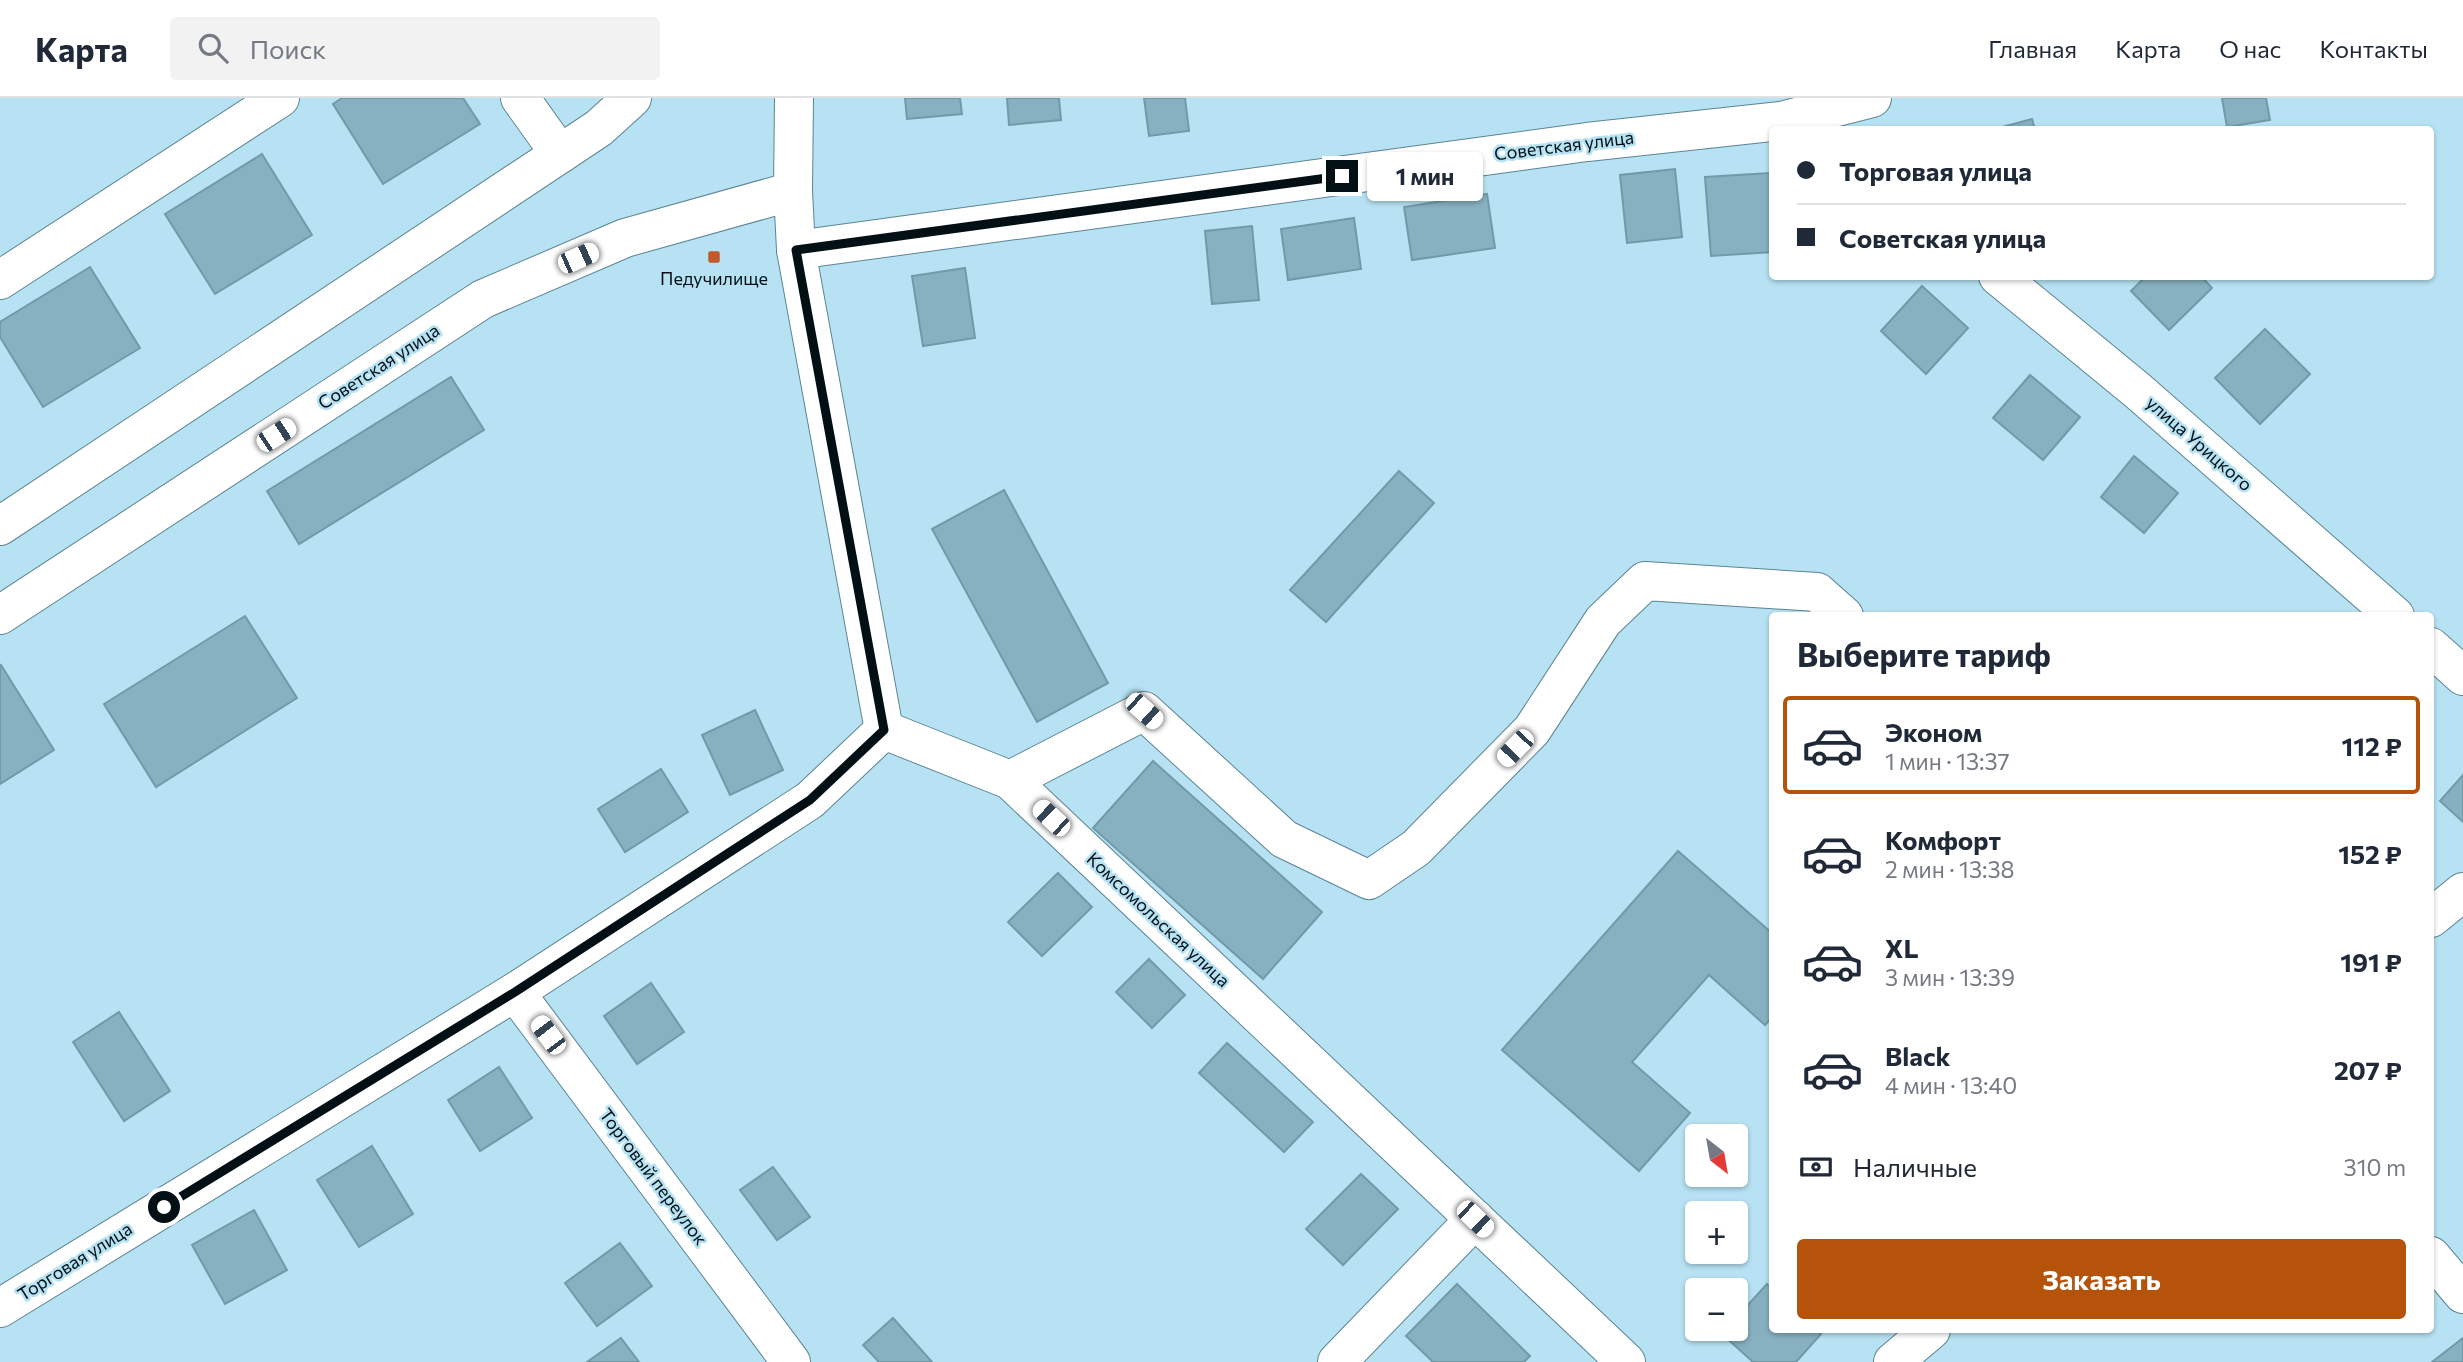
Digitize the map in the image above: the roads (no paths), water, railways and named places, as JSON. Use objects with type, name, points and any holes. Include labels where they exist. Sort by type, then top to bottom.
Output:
[{"type":"street","points":[[0,280],[280,98]]},
{"type":"street","points":[[520,98],[560,154]]},
{"type":"street","points":[[0,526],[599,128],[632,98]]},
{"type":"street","points":[[794,98],[793,191],[796,250],[884,730]]},
{"type":"street","name":"Советская улица","points":[[1787,125],[1872,98]]},
{"type":"street","name":"Советская улица","points":[[796,250],[1587,142],[1769,127]]},
{"type":"street","name":"Советская улица","points":[[0,615],[483,299],[625,238],[793,191]]},
{"type":"street","name":"улица Урицкого","points":[[2003,280],[2138,391],[2390,612]]},
{"type":"street","points":[[1010,780],[1144,711],[1284,839],[1369,880],[1416,848],[1532,730],[1603,621],[1645,581],[1817,592],[1840,612]]},
{"type":"street","points":[[2434,650],[2463,676]]},
{"type":"street","name":"Комсомольская улица","points":[[884,730],[1010,780],[1626,1362]]},
{"type":"street","name":"Торговая улица","points":[[0,1308],[515,992],[810,800],[884,730]]},
{"type":"street","points":[[2434,916],[2463,892]]},
{"type":"street","name":"Торговый переулок","points":[[515,992],[791,1362]]},
{"type":"street","points":[[1336,1362],[1475,1219]]},
{"type":"street","points":[[2434,1260],[2463,1294]]},
{"type":"street","points":[[1893,1362],[1927,1333]]},
{"type":"place","name":"Педучилище","points":[[714,257]]}]
